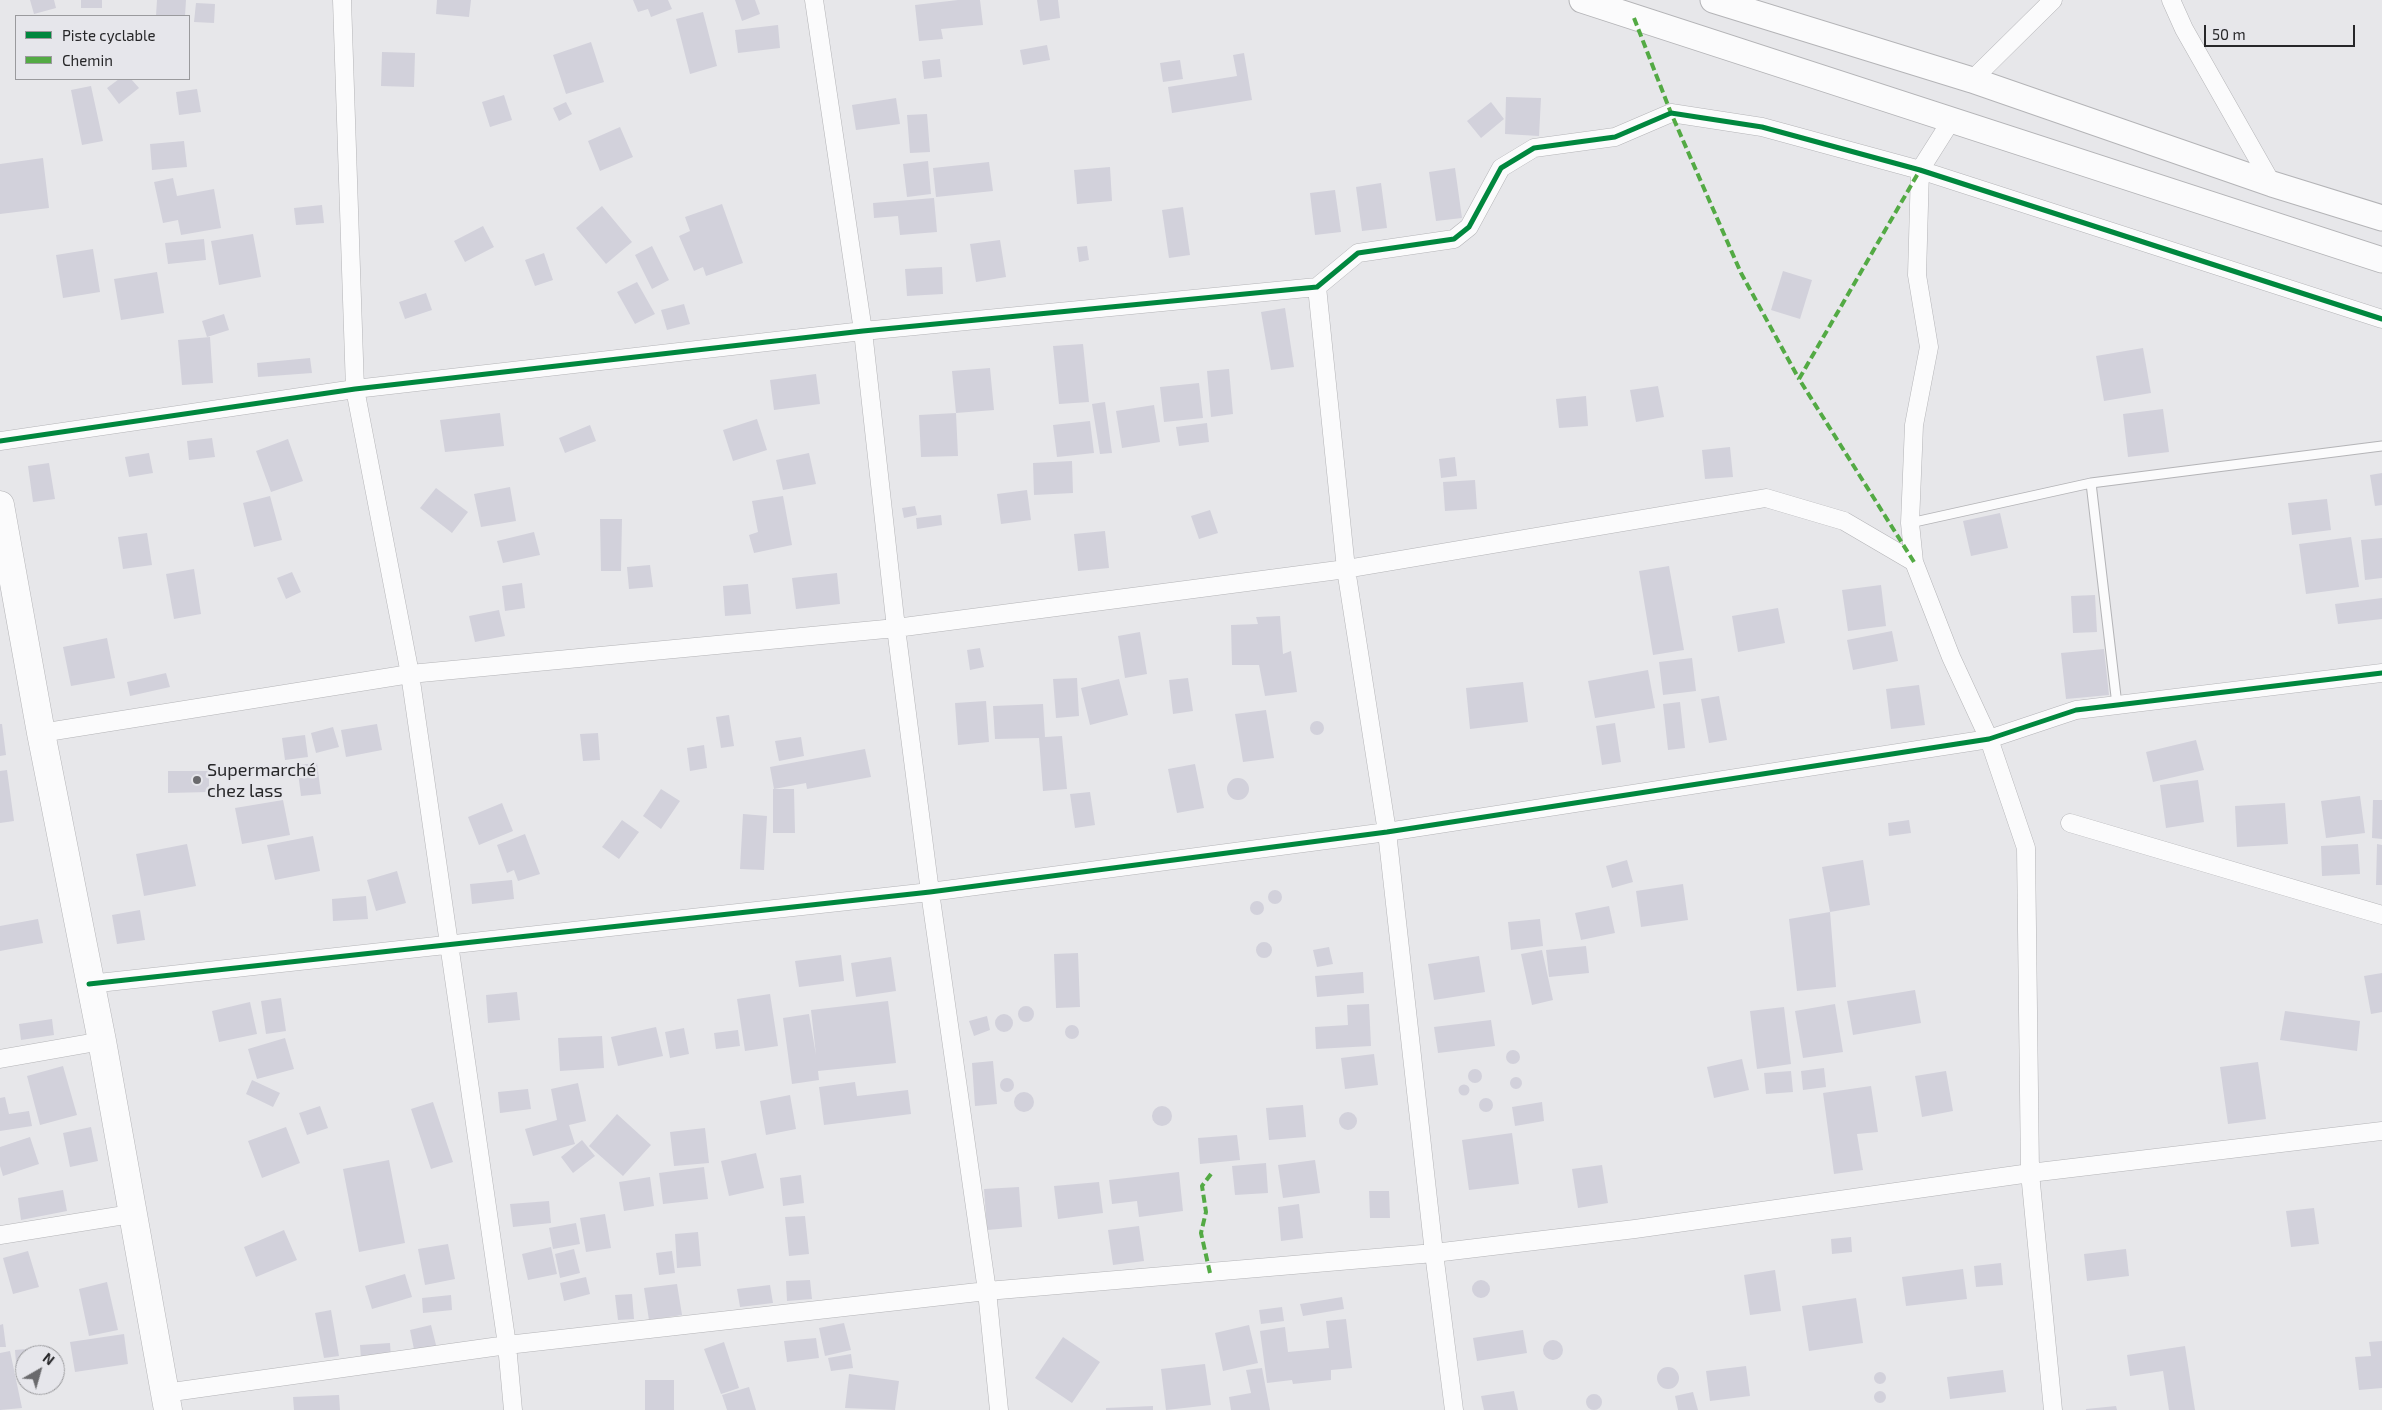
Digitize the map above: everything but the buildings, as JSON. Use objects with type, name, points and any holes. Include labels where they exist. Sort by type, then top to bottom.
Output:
[{"type":"highway","points":[[0,505],[41,733],[89,984],[102,1041],[166,1401]]},
{"type":"main road","points":[[1582,0],[2382,260]]},
{"type":"main road","points":[[1714,0],[1972,80],[2272,184],[2382,218]]},
{"type":"street","points":[[342,0],[355,389],[410,674],[507,1345],[513,1410]]},
{"type":"street","points":[[814,0],[863,331],[896,628],[930,892],[987,1291],[999,1410]]},
{"type":"street","points":[[1972,80],[2053,0]]},
{"type":"street","points":[[2171,0],[2184,29],[2272,184]]},
{"type":"street","points":[[0,441],[355,389],[863,331],[1317,286],[1358,253],[1454,239],[1469,227],[1501,168],[1534,148],[1615,137],[1671,113],[1762,127],[1920,170],[2382,319]]},
{"type":"street","points":[[1951,121],[1920,170],[1917,275],[1929,347],[1914,425],[1910,523],[1914,562],[1951,657],[1989,739],[2026,848],[2030,1173],[2053,1410]]},
{"type":"street","points":[[1317,286],[1346,569],[1387,832],[1434,1253],[1454,1410]]},
{"type":"street","points":[[41,733],[410,674],[896,628],[1346,569],[1766,498],[1844,521],[1914,562]]},
{"type":"street","points":[[89,984],[930,892],[1387,832],[1989,739],[2076,710],[2382,673]]},
{"type":"street","points":[[2070,823],[2382,915]]},
{"type":"street","points":[[0,1059],[102,1041]]},
{"type":"street","points":[[166,1401],[507,1345],[987,1291],[1434,1253],[1635,1229],[2030,1173],[2382,1131]]},
{"type":"street","points":[[0,1235],[132,1214]]},
{"type":"lane","points":[[1910,523],[2091,483],[2382,446]]},
{"type":"lane","points":[[2091,483],[2117,705]]},
{"type":"marked path","points":[[1634,18],[1671,113],[1741,273],[1799,379]]},
{"type":"marked path","points":[[1914,562],[1799,379],[1920,170]]},
{"type":"marked path","points":[[1210,1273],[1201,1233],[1206,1212],[1202,1186],[1211,1174]]},
{"type":"cycle path","points":[[0,441],[355,389],[863,331],[1317,287],[1358,253],[1454,239],[1469,227],[1501,168],[1534,148],[1615,137],[1671,113],[1762,127],[1920,170],[2382,319]]},
{"type":"cycle path","points":[[89,984],[930,892],[1387,832],[1989,739],[2076,710],[2382,673]]},
{"type":"place","name":"Supermarché chez lass","points":[[197,780]]}]
